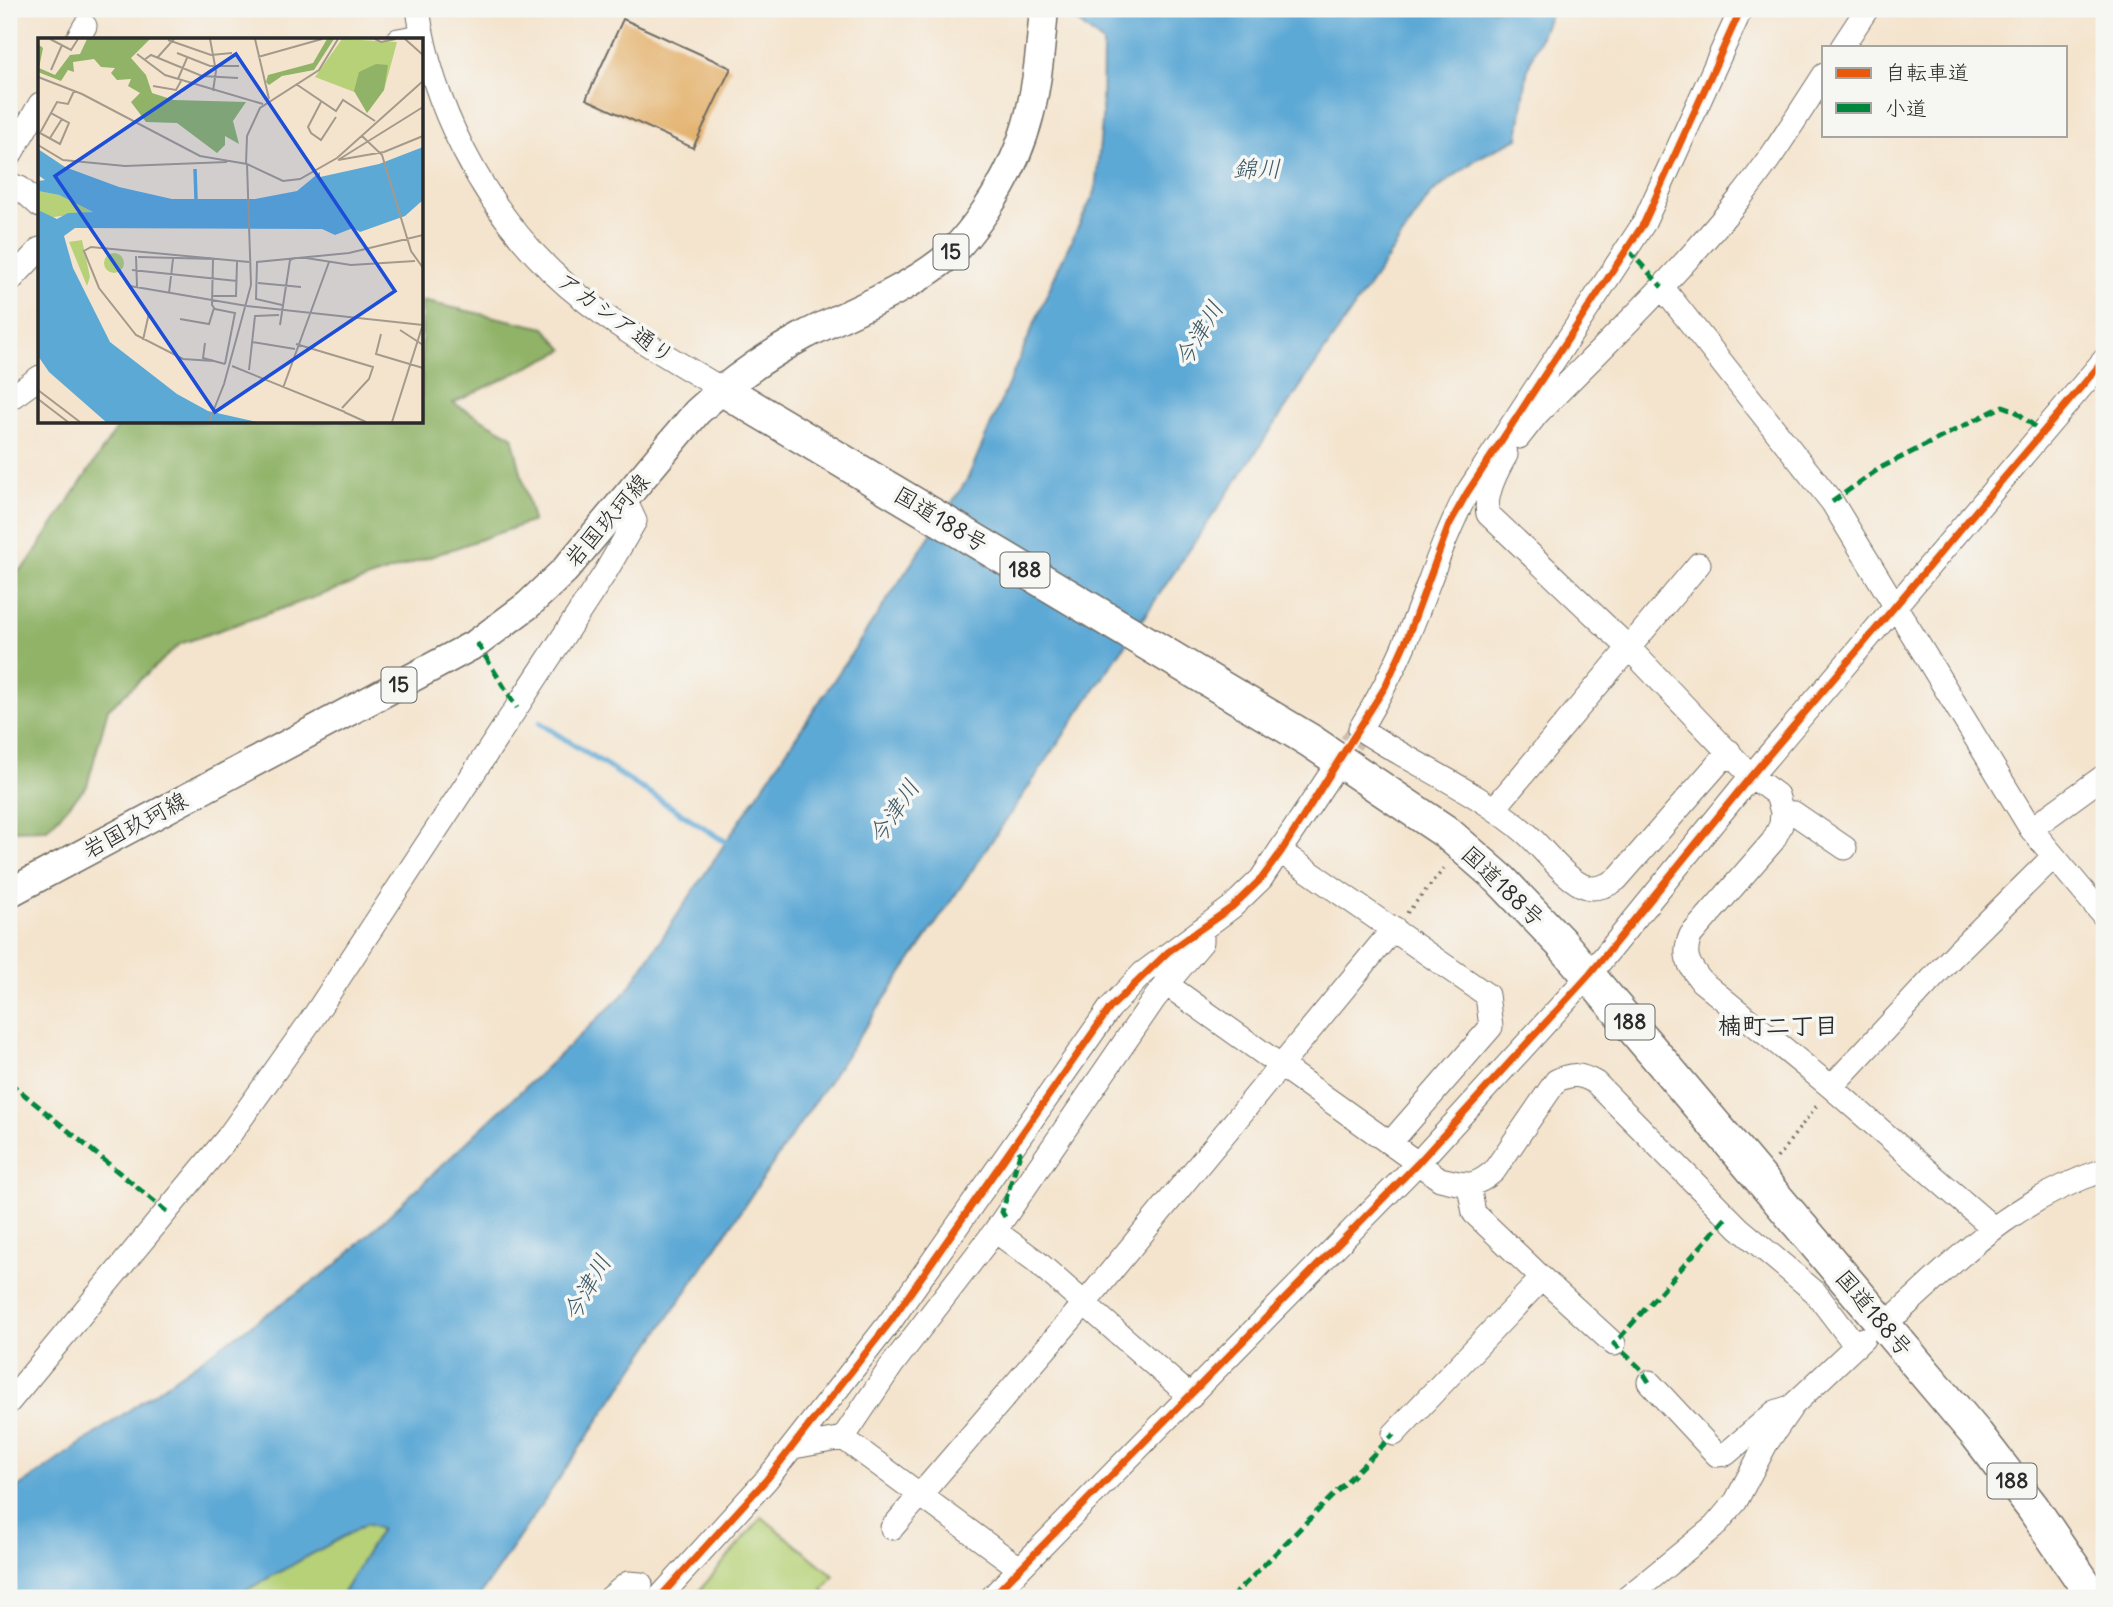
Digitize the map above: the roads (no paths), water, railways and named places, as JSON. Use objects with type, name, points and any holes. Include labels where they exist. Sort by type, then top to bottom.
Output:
[{"type":"highway","name":"国道188号","points":[[722,389],[1288,728],[1446,832],[1500,880],[1590,974],[1922,1370],[2033,1508],[2094,1598]]},
{"type":"main road","name":"岩国玖珂線","points":[[9,893],[477,643],[528,605],[565,570],[697,412],[722,389],[802,337],[917,278],[942,261],[972,230],[1018,158],[1029,120],[1044,9]]},
{"type":"street","name":"アカシア通り","points":[[418,9],[421,36]]},
{"type":"street","points":[[1729,751],[1608,886],[1587,887],[1568,875],[1528,835],[1494,809],[1455,782],[1412,761],[1360,729],[1385,687],[1408,636],[1449,525],[1504,446],[1644,223],[1741,9]]},
{"type":"street","points":[[1843,46],[1867,9]]},
{"type":"street","points":[[410,38],[421,36]]},
{"type":"street","name":"アカシア通り","points":[[424,47],[430,70],[465,153],[518,232],[551,270],[597,310],[722,389]]},
{"type":"street","points":[[1822,78],[1769,160],[1662,287],[1504,446],[1486,505],[1488,514],[1629,648],[1751,776],[1777,795],[1782,812],[1781,825],[1773,841],[1691,935],[1685,948],[1687,963],[1701,981],[1831,1087],[1992,1227]]},
{"type":"street","points":[[9,158],[38,107]]},
{"type":"street","points":[[9,184],[20,188],[38,204]]},
{"type":"street","points":[[9,282],[38,251]]},
{"type":"street","points":[[1662,287],[1832,502],[2031,829],[2104,916]]},
{"type":"street","points":[[991,1598],[1018,1567],[1191,1397],[1418,1163],[1590,974],[1751,776],[2104,360]]},
{"type":"street","points":[[9,399],[38,378]]},
{"type":"street","points":[[9,1402],[228,1137],[312,1019],[605,573],[635,521],[625,500]]},
{"type":"street","points":[[1494,809],[1699,564]]},
{"type":"street","points":[[659,1598],[794,1447],[890,1322],[1110,1008],[1143,973],[1232,907],[1261,879],[1330,775]]},
{"type":"street","points":[[2031,829],[2104,776]]},
{"type":"street","points":[[1782,812],[1794,813],[1844,849]]},
{"type":"street","points":[[1281,852],[1487,995],[1491,1027],[1391,1142]]},
{"type":"street","points":[[1831,1087],[1957,952],[2053,857]]},
{"type":"street","points":[[891,1528],[1085,1303],[1394,928]]},
{"type":"street","points":[[794,1447],[813,1446],[843,1438],[892,1365],[995,1231],[1166,984],[1202,943],[1202,929]]},
{"type":"street","points":[[1166,984],[1440,1179],[1469,1186],[1481,1182],[1494,1171],[1556,1082],[1568,1075],[1582,1075],[1597,1083],[1739,1228],[1815,1292],[1859,1343],[1793,1405],[1766,1444],[1737,1501],[1714,1527],[1627,1598]]},
{"type":"street","points":[[1899,1312],[1992,1227],[2032,1200],[2104,1170]]},
{"type":"street","points":[[1469,1186],[1474,1213],[1614,1344]]},
{"type":"street","points":[[995,1231],[1085,1303],[1191,1397]]},
{"type":"street","points":[[1394,1434],[1542,1278]]},
{"type":"street","points":[[1649,1382],[1717,1455],[1726,1454],[1775,1412],[1793,1405]]},
{"type":"street","points":[[843,1438],[1018,1567]]},
{"type":"street","points":[[610,1598],[628,1583],[641,1584],[632,1598]]},
{"type":"water","name":"錦川","points":[[1073,9],[1552,9],[1528,67],[1518,138],[1478,158],[1431,194],[478,1598],[340,1598],[381,1529],[366,1524],[232,1598],[9,1598],[9,1494],[334,1267],[626,992],[967,480],[1060,264],[1095,192],[1102,122],[1103,43],[1073,18]]},
{"type":"waterway","points":[[540,723],[726,842]]},
{"type":"tunnel","points":[[1332,772],[1360,729]]},
{"type":"district","name":"楠町二丁目","points":[[1778,1026]]},
{"type":"water label","name":"今津川","points":[[1199,334]]},
{"type":"water label","name":"今津川","points":[[894,812]]},
{"type":"water label","name":"今津川","points":[[587,1288]]}]
